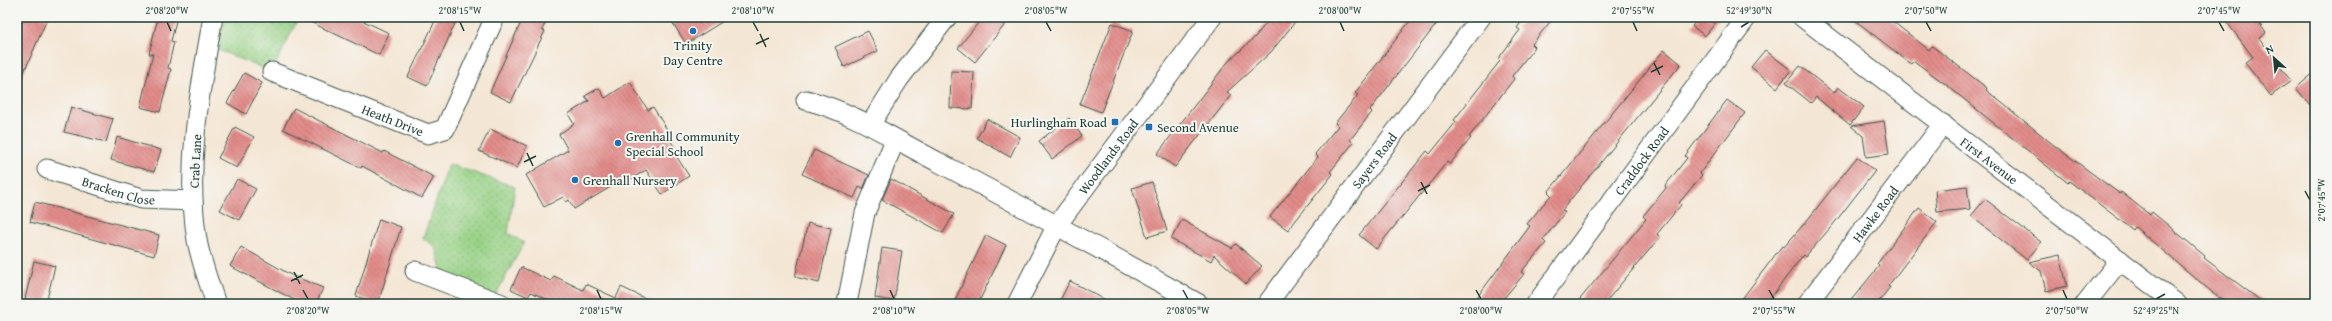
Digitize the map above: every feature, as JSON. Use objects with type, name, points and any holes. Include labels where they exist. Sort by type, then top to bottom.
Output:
[{"type":"street","name":"Crab Lane","points":[[213,17],[198,107],[192,175],[193,200],[198,240],[216,304]]},
{"type":"street","name":"Heath Drive","points":[[272,72],[428,134],[445,129],[495,17]]},
{"type":"street","points":[[870,125],[899,79],[947,17]]},
{"type":"street","name":"Woodlands Road","points":[[1017,304],[1057,225],[1212,17]]},
{"type":"street","name":"Sayers Road","points":[[1266,304],[1482,17]]},
{"type":"street","name":"Craddock Road","points":[[1536,304],[1747,17]]},
{"type":"street","name":"First Avenue","points":[[1802,17],[2177,304]]},
{"type":"street","points":[[806,100],[826,105],[870,125],[895,140],[1057,225],[1199,304]]},
{"type":"street","name":"Hawke Road","points":[[1808,304],[1942,124]]},
{"type":"street","points":[[846,303],[865,213],[895,140]]},
{"type":"street","name":"Bracken Close","points":[[47,169],[141,199],[193,200]]},
{"type":"street","points":[[2085,304],[2120,260]]},
{"type":"street","points":[[416,271],[502,304]]},
{"type":"green space","points":[[223,17],[293,17],[298,19],[272,72],[216,49]]},
{"type":"green space","points":[[449,164],[515,187],[508,233],[524,243],[495,296],[443,276],[435,247],[423,238]]},
{"type":"building","points":[[17,17],[48,17],[17,88]]},
{"type":"building","points":[[158,17],[177,17],[171,41],[174,42],[168,68],[171,69],[160,112],[140,107],[153,54],[149,54]]},
{"type":"building","points":[[300,17],[355,17],[389,33],[379,55]]},
{"type":"building","points":[[437,17],[458,17],[427,86],[408,77]]},
{"type":"building","points":[[528,17],[548,17],[542,30],[545,31],[511,102],[490,92],[522,20],[526,22]]},
{"type":"building","name":"Trinity Day Centre","points":[[669,17],[730,17],[686,44]]},
{"type":"building","points":[[983,17],[1011,17],[975,62],[958,48]]},
{"type":"building","points":[[1271,17],[1299,17],[1271,52],[1227,92],[1231,95],[1175,167],[1157,154],[1227,63],[1255,37]]},
{"type":"building","points":[[1413,17],[1442,17],[1370,110],[1372,112],[1350,140],[1353,143],[1330,172],[1333,174],[1288,230],[1270,217],[1318,157],[1315,154],[1338,126],[1335,123],[1358,95],[1355,93]]},
{"type":"building","points":[[1525,17],[1554,17],[1532,44],[1535,47],[1512,76],[1514,79],[1469,137],[1471,138],[1450,164],[1447,162],[1376,249],[1359,235],[1427,151],[1430,154],[1456,122],[1454,120],[1500,61],[1498,59],[1520,30],[1517,28]]},
{"type":"building","points":[[1700,17],[1720,17],[1705,36],[1692,26]]},
{"type":"building","points":[[1851,17],[1887,17],[1929,50],[1932,46],[1987,88],[1986,90],[2055,146],[2120,194],[2121,192],[2150,215],[2152,212],[2205,256],[2204,258],[2265,304],[2230,304],[2220,297],[2219,298],[2135,227],[2133,230],[2069,181],[2068,183],[1944,83],[1914,61],[1911,64]]},
{"type":"building","points":[[2223,17],[2255,17],[2266,33],[2259,38],[2291,81],[2271,96],[2245,63],[2253,57]]},
{"type":"building","points":[[1112,23],[1133,31],[1101,112],[1080,104]]},
{"type":"building","points":[[868,31],[878,51],[844,67],[835,47]]},
{"type":"building","points":[[1664,50],[1681,64],[1562,210],[1565,212],[1543,240],[1546,243],[1521,272],[1524,274],[1499,304],[1472,304],[1530,226],[1527,224],[1551,195],[1548,192]]},
{"type":"building","points":[[1765,50],[1791,70],[1777,88],[1751,67]]},
{"type":"building","points":[[1800,66],[1834,93],[1838,87],[1864,107],[1850,125],[1816,97],[1811,103],[1786,83]]},
{"type":"building","points":[[951,71],[974,72],[972,109],[950,108]]},
{"type":"building","points":[[2315,72],[2315,111],[2296,88]]},
{"type":"building","points":[[244,73],[262,83],[246,114],[227,103]]},
{"type":"building","name":"Grenhall Community Special School","points":[[630,82],[648,110],[653,107],[671,136],[668,137],[676,149],[673,151],[689,176],[662,194],[646,170],[621,185],[619,182],[574,209],[569,200],[566,202],[563,197],[544,207],[526,175],[568,150],[559,134],[574,124],[568,114],[589,101],[585,96],[599,88],[605,98]]},
{"type":"building","points":[[1727,100],[1745,113],[1700,173],[1702,175],[1679,203],[1681,205],[1657,234],[1660,237],[1604,304],[1576,304],[1646,219],[1643,216],[1666,188],[1665,186],[1687,158],[1685,156]]},
{"type":"building","points":[[71,107],[113,119],[106,142],[64,132]]},
{"type":"building","points":[[294,108],[383,153],[384,151],[434,177],[422,198],[362,166],[361,168],[283,129]]},
{"type":"building","points":[[1069,118],[1082,136],[1052,159],[1039,141]]},
{"type":"building","points":[[987,119],[1020,137],[1010,157],[977,138]]},
{"type":"building","points":[[1884,121],[1889,154],[1866,157],[1863,136],[1851,126]]},
{"type":"building","points":[[235,127],[254,137],[237,168],[218,158]]},
{"type":"building","points":[[490,129],[527,146],[517,168],[479,151]]},
{"type":"building","points":[[117,137],[161,150],[154,172],[111,160]]},
{"type":"building","points":[[814,150],[869,175],[863,189],[859,187],[854,198],[802,174]]},
{"type":"building","points":[[1857,157],[1875,171],[1832,226],[1805,257],[1803,255],[1766,304],[1738,304],[1782,246],[1784,247],[1809,218]]},
{"type":"building","points":[[237,179],[256,189],[239,220],[220,210]]},
{"type":"building","points":[[891,179],[954,214],[943,233],[882,200]]},
{"type":"building","points":[[1152,182],[1167,231],[1147,237],[1132,188]]},
{"type":"building","points":[[1967,186],[1970,209],[1937,212],[1935,190]]},
{"type":"building","points":[[1985,199],[2041,242],[2027,260],[1971,216]]},
{"type":"building","points":[[35,202],[159,235],[154,256],[30,222]]},
{"type":"building","points":[[1919,208],[1937,222],[1888,286],[1890,287],[1877,304],[1848,304],[1879,266],[1877,264]]},
{"type":"building","points":[[379,219],[401,227],[378,304],[356,296]]},
{"type":"building","points":[[1182,220],[1232,248],[1236,244],[1262,266],[1246,284],[1214,255],[1211,261],[1171,239]]},
{"type":"building","points":[[808,223],[831,228],[819,283],[795,277]]},
{"type":"building","points":[[986,235],[1006,245],[978,304],[953,304]]},
{"type":"building","points":[[241,247],[291,275],[323,288],[316,304],[302,304],[230,266]]},
{"type":"building","points":[[882,248],[902,251],[894,301],[875,298]]},
{"type":"building","points":[[2060,255],[2067,286],[2046,291],[2041,271],[2029,262]]},
{"type":"building","points":[[34,261],[55,266],[46,303],[25,299]]},
{"type":"building","points":[[521,267],[551,281],[554,276],[583,290],[586,284],[616,298],[621,287],[657,304],[557,304],[531,292],[528,297],[511,289]]},
{"type":"building","points":[[1070,281],[1113,304],[1058,304]]},
{"type":"place","name":"Trinity Day Centre","points":[[693,31]]},
{"type":"place","name":"Hurlingham Road","points":[[1115,122]]},
{"type":"place","name":"Second Avenue","points":[[1149,127]]},
{"type":"place","name":"Grenhall Community Special School","points":[[618,143]]},
{"type":"place","name":"Grenhall Nursery","points":[[575,180]]}]
